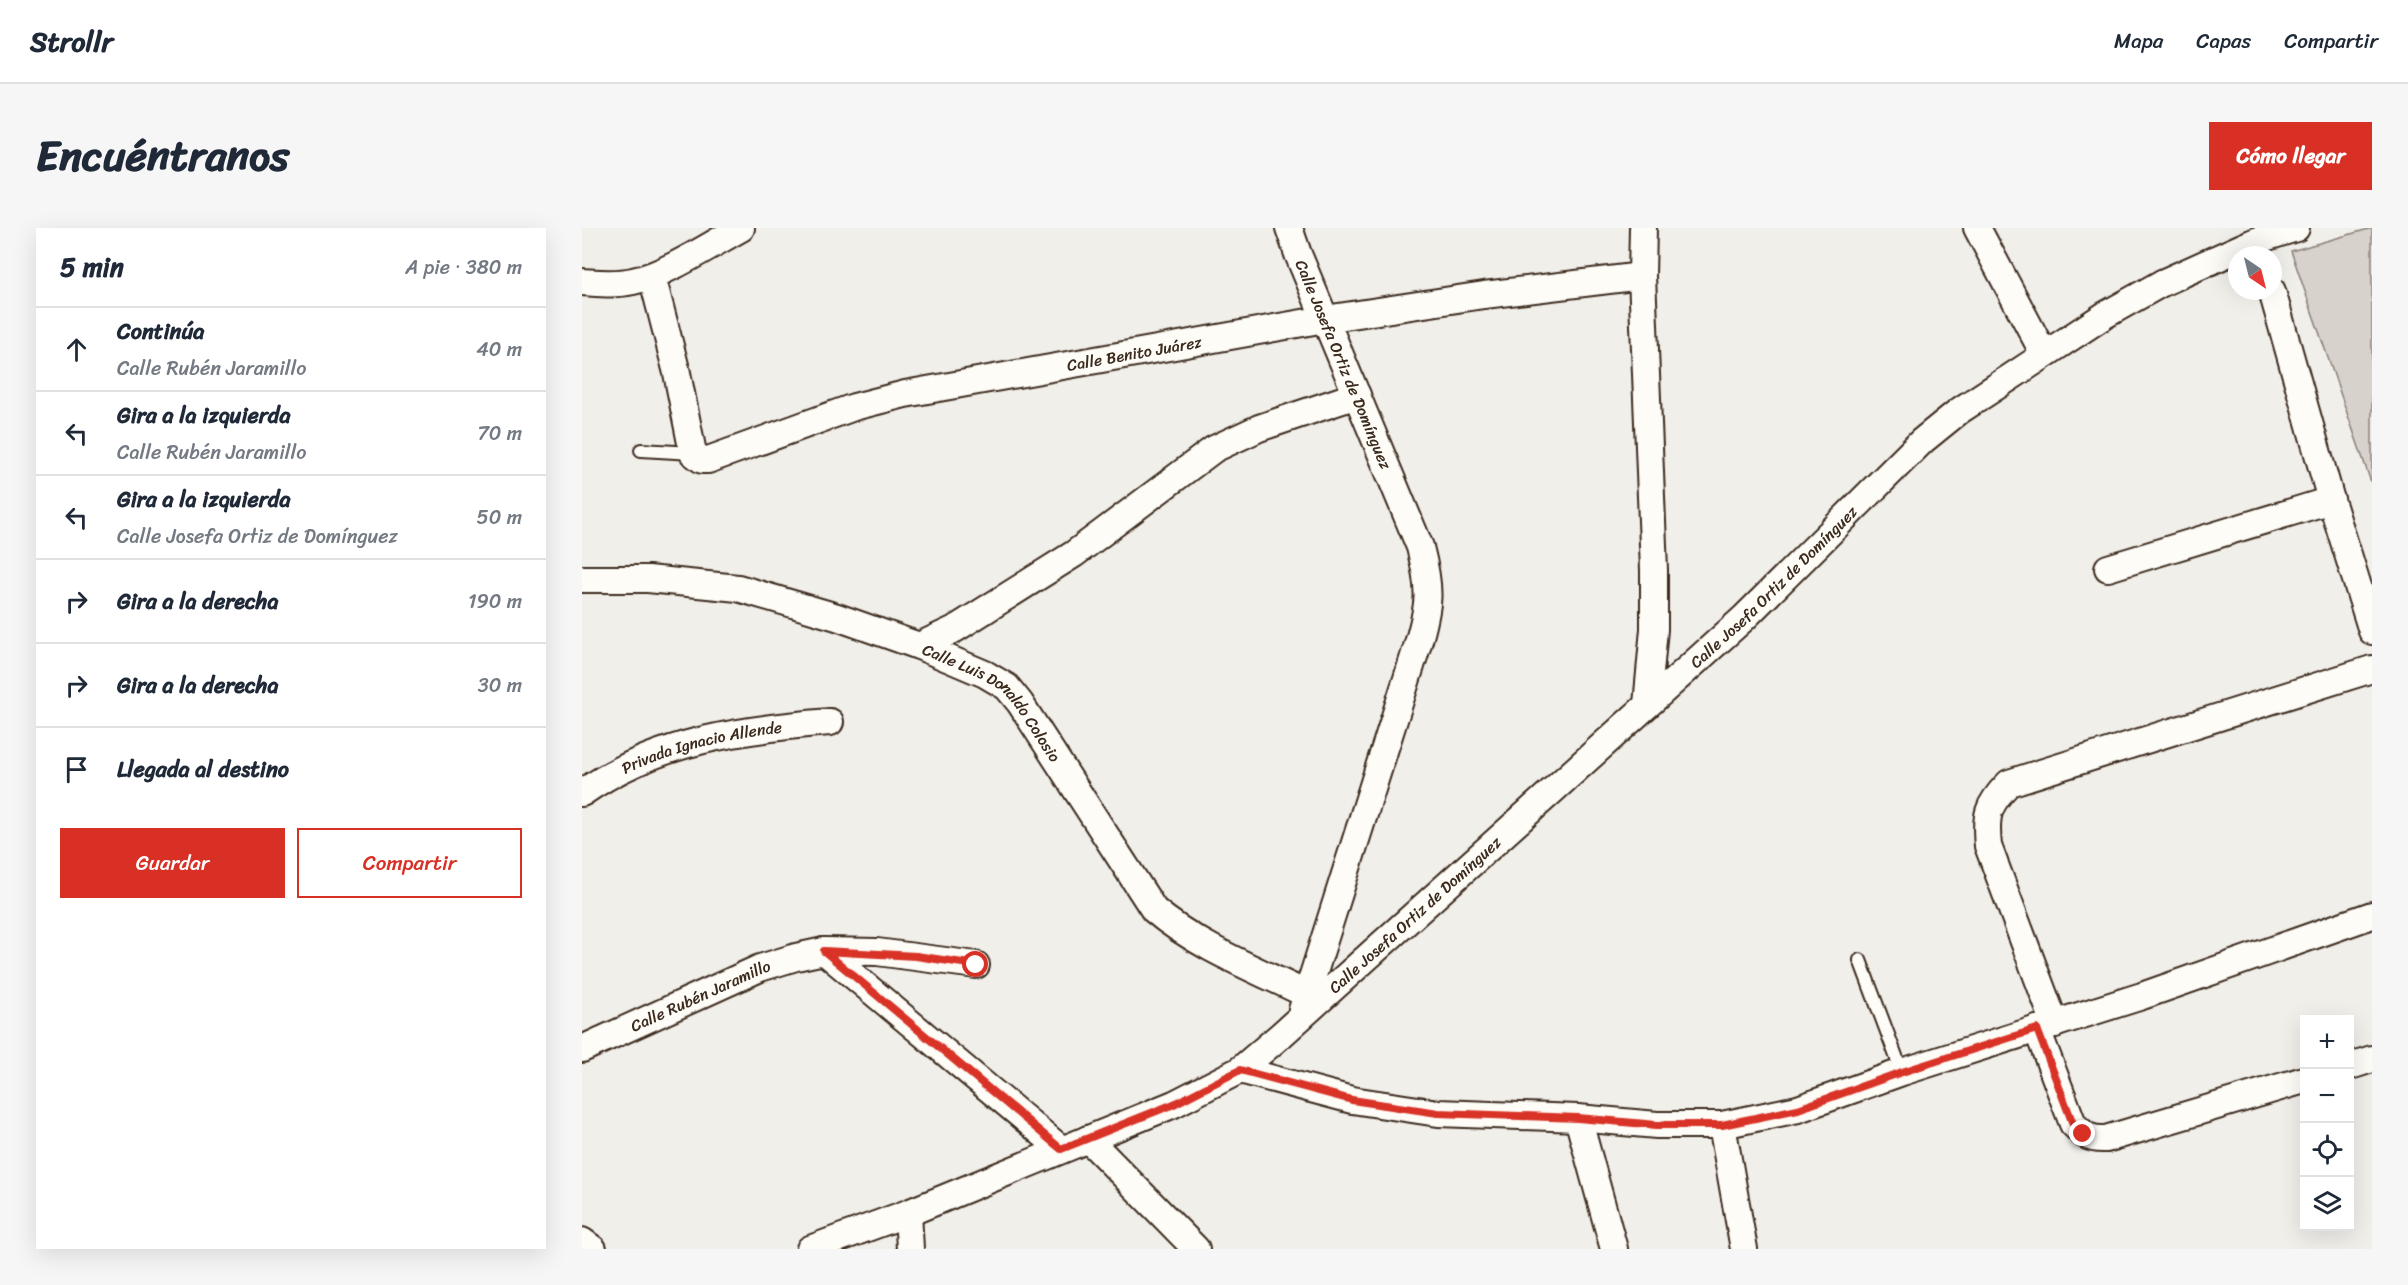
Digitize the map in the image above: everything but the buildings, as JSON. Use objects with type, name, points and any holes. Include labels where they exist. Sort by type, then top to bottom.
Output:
[{"type":"street","points":[[582,282],[610,284],[632,282],[652,276],[741,228]]},
{"type":"street","name":"Calle Josefa Ortiz de Domínguez","points":[[1289,228],[1324,319],[1358,395],[1420,547],[1428,581],[1427,612],[1303,1005]]},
{"type":"street","points":[[1643,228],[1642,276],[1654,570],[1654,629],[1647,705]]},
{"type":"street","points":[[1977,228],[2044,354]]},
{"type":"street","name":"Calle Josefa Ortiz de Domínguez","points":[[2262,246],[2296,228]]},
{"type":"street","name":"Calle Josefa Ortiz de Domínguez","points":[[810,1249],[908,1214],[1174,1104],[1240,1070],[1303,1005],[1744,618],[1922,441],[1959,411],[2105,315],[2162,283],[2228,259]]},
{"type":"street","points":[[652,276],[677,373],[693,453]]},
{"type":"street","name":"Calle Benito Juárez","points":[[693,453],[702,460],[708,460],[854,406],[905,394],[1324,319],[1642,276]]},
{"type":"street","points":[[2275,300],[2331,500],[2372,631]]},
{"type":"street","points":[[920,646],[965,623],[1074,554],[1214,449],[1259,428],[1358,395]]},
{"type":"street","points":[[2108,568],[2331,500]]},
{"type":"street","name":"Calle Luis Donaldo Colosio","points":[[582,579],[648,579],[738,588],[837,617],[920,646],[985,674],[1007,687],[1020,703],[1154,910],[1167,922],[1303,1005]]},
{"type":"street","points":[[2300,1081],[2106,1139],[2092,1140],[2083,1134],[2073,1124],[2046,1027],[1988,846],[1988,812],[1993,799],[2009,783],[2372,669]]},
{"type":"street","name":"Privada Ignacio Allende","points":[[582,793],[642,759],[669,749],[713,737],[769,727],[830,722]]},
{"type":"street","points":[[1240,1070],[1352,1100],[1438,1113],[1578,1118],[1657,1125],[1722,1125],[1798,1109],[1902,1072],[2142,996],[2372,915]]},
{"type":"street","points":[[824,951],[1061,1149]]},
{"type":"street","name":"Calle Rubén Jaramillo","points":[[582,1049],[760,968],[824,951],[916,956],[976,965]]},
{"type":"street","points":[[2354,1064],[2372,1059]]},
{"type":"street","points":[[1578,1118],[1614,1249]]},
{"type":"street","points":[[1722,1125],[1744,1249]]},
{"type":"street","points":[[1088,1139],[1196,1249]]},
{"type":"street","points":[[908,1214],[910,1249]]},
{"type":"street","points":[[582,1241],[593,1249]]},
{"type":"lane","name":"Calle Benito Juárez","points":[[640,450],[693,453]]},
{"type":"lane","points":[[1860,960],[1902,1072]]},
{"type":"shaded area","points":[[2372,228],[2372,485],[2291,251]]},
{"type":"route","points":[[976,965],[878,952],[824,951],[1061,1149],[1174,1104],[1240,1070],[1352,1100],[1438,1113],[1578,1118],[1657,1125],[1722,1125],[1798,1109],[1902,1072],[2037,1029],[2073,1124],[2083,1134]]}]
